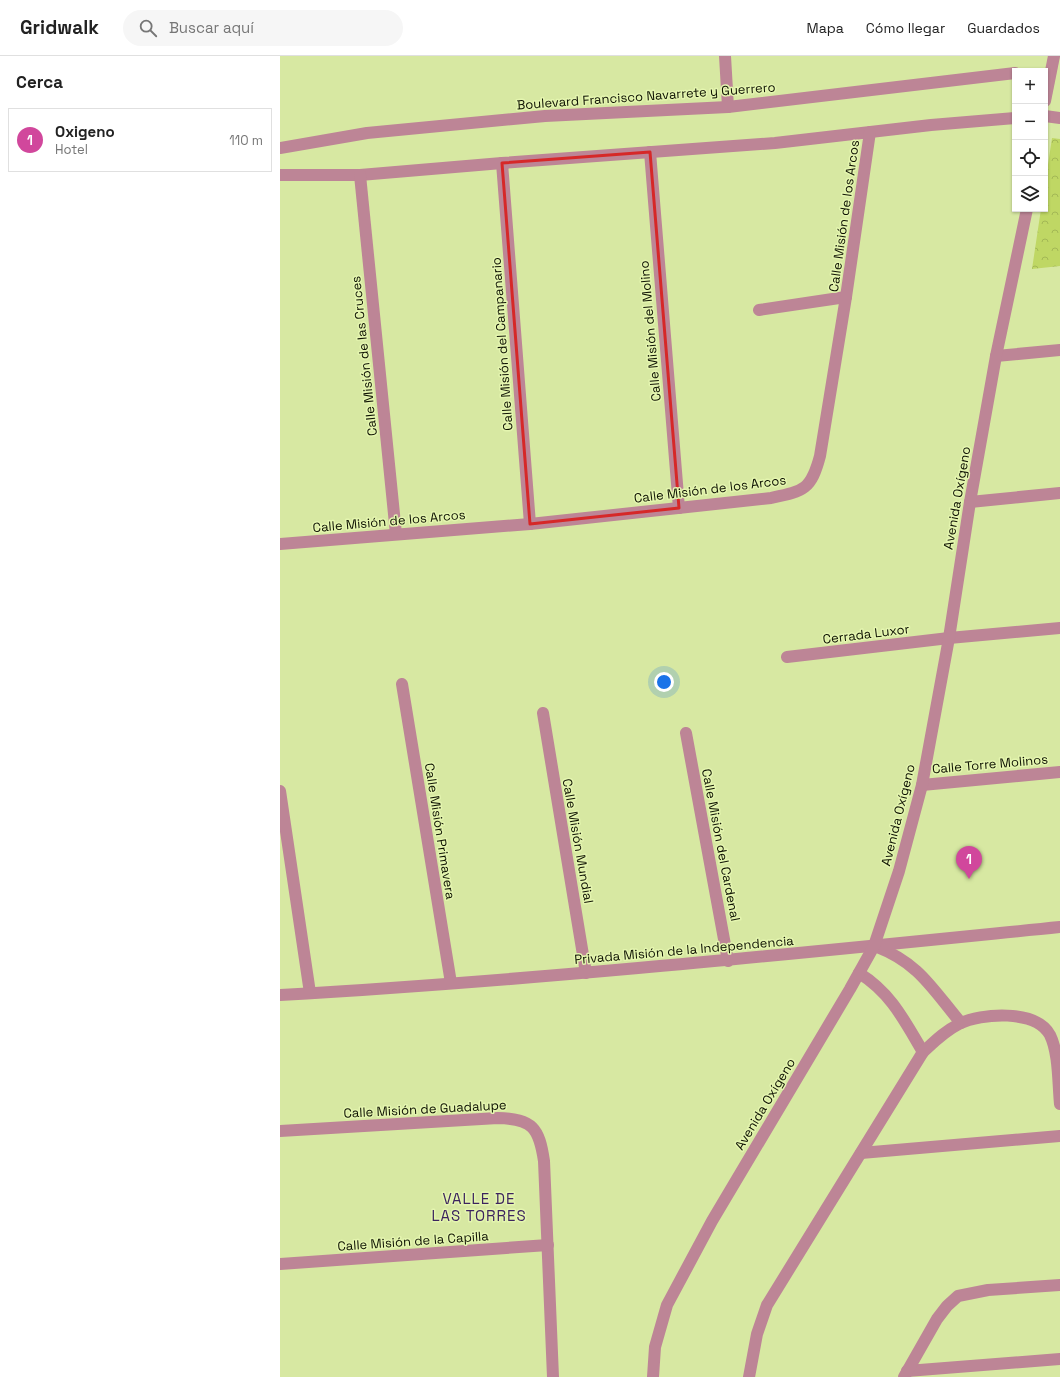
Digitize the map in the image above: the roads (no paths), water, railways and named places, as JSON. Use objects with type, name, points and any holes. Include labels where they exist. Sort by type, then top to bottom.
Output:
[{"type":"street","points":[[725,56],[728,107]]},
{"type":"street","points":[[1048,89],[1052,74],[1054,56]]},
{"type":"street","name":"Boulevard Francisco Navarrete y Guerrero","points":[[280,148],[367,133],[537,117],[728,107],[1012,73]]},
{"type":"street","points":[[1048,116],[1060,118]]},
{"type":"street","points":[[280,175],[360,175],[775,143],[1012,118]]},
{"type":"street","name":"Calle Misión de los Arcos","points":[[280,544],[530,524],[771,498],[801,491],[809,484],[816,472],[820,456],[846,297],[870,132]]},
{"type":"street","name":"Calle Misión del Molino","points":[[650,152],[679,508]]},
{"type":"street","name":"Calle Misión del Campanario","points":[[502,163],[530,524]]},
{"type":"street","name":"Calle Misión de las Cruces","points":[[360,175],[396,534]]},
{"type":"street","name":"Avenida Oxígeno","points":[[653,1377],[655,1347],[668,1305],[712,1221],[874,946],[899,871],[922,785],[949,638],[970,502],[996,356],[1026,212]]},
{"type":"street","points":[[759,310],[846,297]]},
{"type":"street","points":[[996,356],[1060,350]]},
{"type":"street","points":[[970,502],[1060,493]]},
{"type":"street","name":"Cerrada Luxor","points":[[787,657],[949,638],[1060,628]]},
{"type":"street","name":"Calle Misión Primavera","points":[[402,684],[450,983]]},
{"type":"street","name":"Calle Misión Mundial","points":[[542,713],[586,973]]},
{"type":"street","name":"Calle Misión del Cardenal","points":[[686,733],[728,961]]},
{"type":"street","name":"Calle Torre Molinos","points":[[922,785],[1060,772]]},
{"type":"street","points":[[280,791],[310,993]]},
{"type":"street","name":"Privada Misión de la Independencia","points":[[280,995],[586,973],[728,961],[1060,926]]},
{"type":"street","points":[[874,946],[893,953],[911,965],[926,979],[961,1023]]},
{"type":"street","points":[[858,973],[872,982],[895,1004],[923,1052]]},
{"type":"street","points":[[749,1377],[757,1334],[768,1305],[923,1052],[940,1035],[961,1023],[980,1017],[1000,1015],[1021,1017],[1040,1024],[1050,1035],[1055,1056],[1060,1104]]},
{"type":"street","name":"Calle Misión de Guadalupe","points":[[280,1131],[498,1118],[515,1119],[528,1123],[537,1131],[542,1149],[548,1245],[553,1377]]},
{"type":"street","points":[[861,1153],[1060,1136]]},
{"type":"street","name":"Calle Misión de la Capilla","points":[[280,1264],[548,1245]]},
{"type":"street","points":[[906,1374],[936,1318],[958,1296],[988,1290],[1060,1285]]},
{"type":"street","points":[[906,1374],[1060,1359]]},
{"type":"place","name":"Oxigeno","points":[[969,879]]},
{"type":"district","name":"VALLE DE LAS TORRES","points":[[479,1206]]}]
